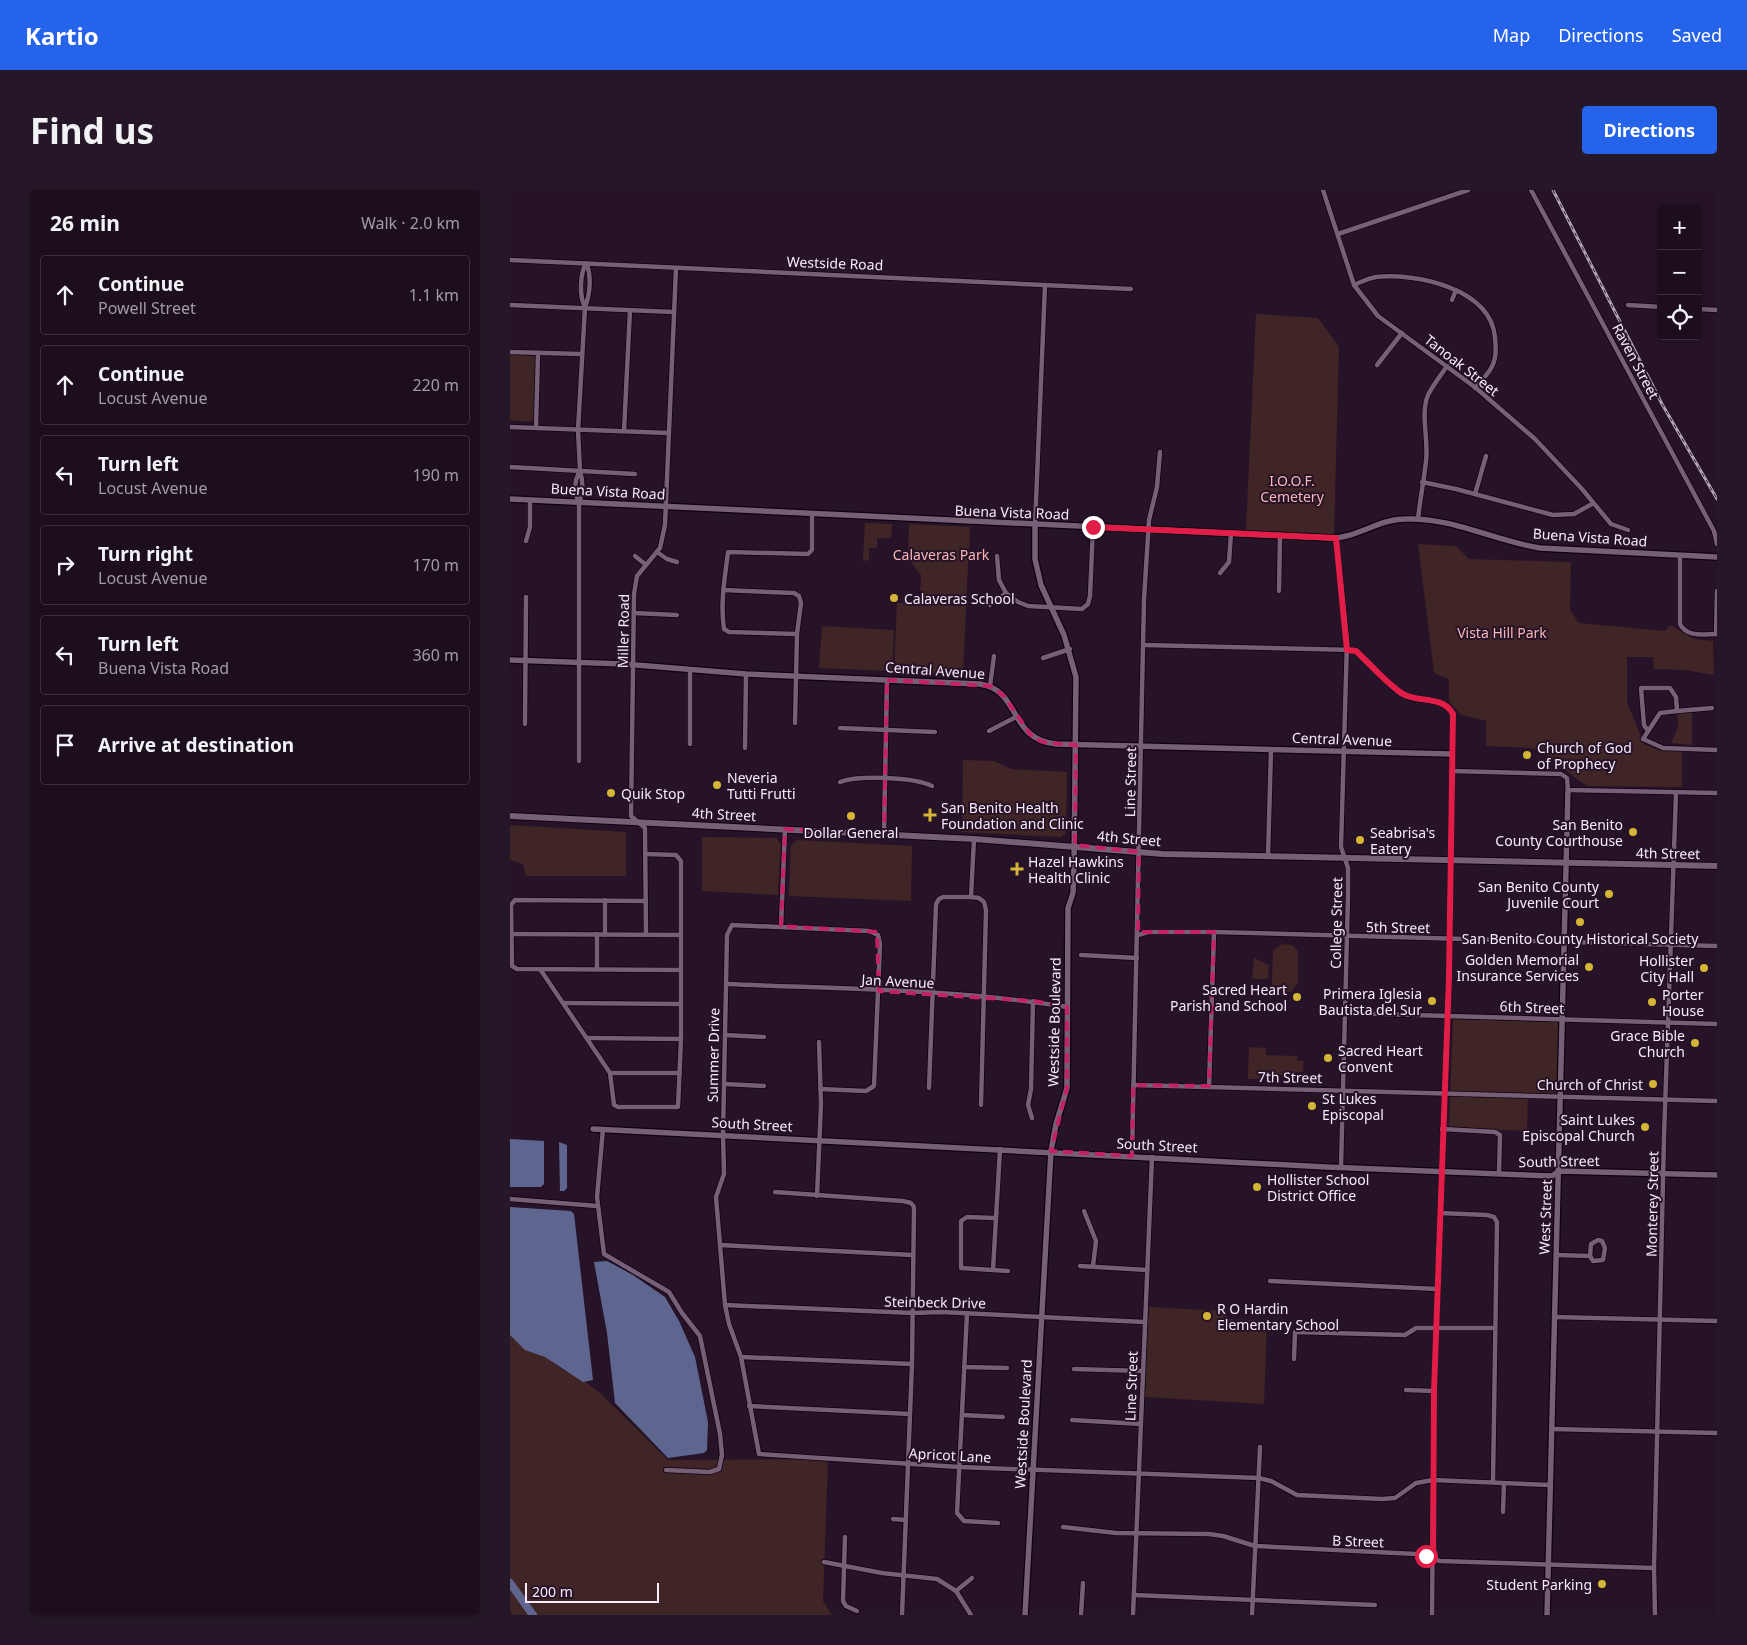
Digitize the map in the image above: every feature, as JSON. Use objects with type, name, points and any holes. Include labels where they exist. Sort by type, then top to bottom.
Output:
[{"type":"main road","name":"4th Street","points":[[510,816],[974,839],[1075,845],[1140,852],[1567,864],[1717,866]]},
{"type":"street","name":"Tanoak Street","points":[[1323,190],[1354,285],[1378,316],[1475,388],[1534,439],[1582,489],[1592,504],[1611,524],[1628,530]]},
{"type":"street","points":[[1338,234],[1468,190]]},
{"type":"street","name":"Raven Street","points":[[1531,190],[1714,531],[1717,544]]},
{"type":"street","name":"Westside Road","points":[[510,260],[1131,289]]},
{"type":"street","points":[[579,761],[579,502],[582,496],[582,477],[578,430],[585,307],[582,301],[583,269],[586,263]]},
{"type":"street","name":"Miller Road","points":[[645,854],[645,828],[631,816],[634,613],[636,580],[646,564],[657,552],[664,535],[676,268]]},
{"type":"street","points":[[1354,285],[1374,277],[1392,276],[1428,282],[1456,290],[1471,297],[1485,314],[1494,332],[1496,354],[1490,371],[1475,388]]},
{"type":"street","points":[[1035,526],[1044,285]]},
{"type":"street","points":[[1452,300],[1456,290]]},
{"type":"street","points":[[510,305],[673,312]]},
{"type":"street","points":[[1628,305],[1657,307]]},
{"type":"street","points":[[1702,309],[1717,310]]},
{"type":"street","points":[[624,431],[630,310]]},
{"type":"street","points":[[1377,365],[1402,333]]},
{"type":"street","points":[[510,352],[581,354]]},
{"type":"street","points":[[536,427],[538,353]]},
{"type":"street","points":[[1418,519],[1428,440],[1425,415],[1428,396],[1447,366]]},
{"type":"street","points":[[510,426],[669,433]]},
{"type":"street","name":"Line Street","points":[[1132,1156],[1144,645],[1150,511],[1158,487],[1160,452]]},
{"type":"street","points":[[1475,494],[1486,456]]},
{"type":"street","points":[[510,467],[635,474]]},
{"type":"street","points":[[1422,482],[1475,494],[1553,516],[1574,514],[1592,504]]},
{"type":"street","name":"Buena Vista Road","points":[[510,499],[1035,526],[1149,529],[1336,538],[1392,520],[1418,519],[1442,522],[1515,544],[1540,548],[1717,557]]},
{"type":"street","points":[[526,541],[530,527],[530,500]]},
{"type":"street","points":[[797,634],[729,632],[724,629],[722,613],[723,590],[728,552],[808,554],[812,550],[812,514]]},
{"type":"street","name":"Westside Boulevard","points":[[1026,1615],[1040,1317],[1052,1151],[1056,1124],[1066,1088],[1068,908],[1073,894],[1075,845],[1077,685],[1070,649],[1050,607],[1036,570],[1035,526]]},
{"type":"street","points":[[997,556],[998,575],[1006,593],[1022,604],[1078,610],[1088,604],[1090,596],[1093,527]]},
{"type":"street","points":[[1220,574],[1228,562],[1231,533]]},
{"type":"street","points":[[1279,591],[1280,536]]},
{"type":"street","name":"College Street","points":[[1336,538],[1347,650],[1341,847],[1348,871],[1348,937],[1341,1168]]},
{"type":"street","points":[[657,552],[667,559],[678,562]]},
{"type":"street","points":[[635,556],[646,564]]},
{"type":"street","points":[[1680,556],[1679,614],[1682,627],[1691,634],[1717,634],[1717,591]]},
{"type":"street","points":[[723,590],[794,592],[799,596],[795,723]]},
{"type":"street","points":[[990,605],[1006,593]]},
{"type":"street","points":[[525,724],[526,597]]},
{"type":"street","points":[[634,613],[677,615]]},
{"type":"street","points":[[1144,645],[1356,651],[1403,695],[1439,703],[1450,710],[1453,719],[1447,1016],[1434,1391],[1432,1615]]},
{"type":"street","points":[[1043,658],[1070,649]]},
{"type":"street","points":[[990,686],[994,656]]},
{"type":"street","name":"Central Avenue","points":[[510,660],[579,662],[746,674],[990,686],[1004,696],[1028,734],[1047,744],[1452,754]]},
{"type":"street","points":[[690,670],[690,744]]},
{"type":"street","points":[[745,748],[746,674]]},
{"type":"street","points":[[884,834],[887,680]]},
{"type":"street","points":[[1648,731],[1644,725],[1640,688],[1670,688],[1676,697],[1677,711]]},
{"type":"street","points":[[1712,708],[1660,714],[1643,739],[1663,748],[1717,750]]},
{"type":"street","points":[[989,731],[1016,717]]},
{"type":"street","points":[[840,728],[935,732]]},
{"type":"street","points":[[1268,856],[1271,750]]},
{"type":"street","points":[[1452,772],[1561,774],[1566,778],[1568,790],[1717,793]]},
{"type":"street","points":[[840,782],[854,778],[885,779],[921,781],[932,786]]},
{"type":"street","name":"West Street","points":[[1547,1615],[1568,790]]},
{"type":"street","name":"Monterey Street","points":[[1655,1615],[1654,1568],[1665,1100],[1676,793]]},
{"type":"street","points":[[785,829],[781,926],[869,931],[878,936],[880,944],[874,1086],[866,1091],[820,1089]]},
{"type":"street","points":[[971,898],[974,839]]},
{"type":"street","points":[[540,969],[610,1073],[612,1101],[616,1106],[678,1107],[680,1104],[681,1039],[679,857],[672,854],[645,854],[646,935]]},
{"type":"street","points":[[929,1088],[936,904],[943,897],[979,898],[984,902],[986,910],[981,1105]]},
{"type":"street","points":[[646,901],[514,900],[512,902],[512,963],[519,969],[680,970]]},
{"type":"street","points":[[605,900],[605,935]]},
{"type":"street","name":"Summer Drive","points":[[759,1454],[741,1357],[724,1305],[716,1197],[724,1174],[727,935],[731,926],[740,924],[781,926]]},
{"type":"street","name":"5th Street","points":[[1138,935],[1148,932],[1214,932],[1717,946]]},
{"type":"street","points":[[1209,1086],[1214,932]]},
{"type":"street","points":[[511,934],[680,936]]},
{"type":"street","points":[[596,969],[597,934]]},
{"type":"street","points":[[1081,955],[1138,958]]},
{"type":"street","name":"Jan Avenue","points":[[727,984],[984,997],[1033,1001],[1067,1007]]},
{"type":"street","points":[[1032,1118],[1028,1105],[1031,1089],[1033,1001]]},
{"type":"street","points":[[564,1003],[680,1004]]},
{"type":"street","name":"6th Street","points":[[1345,1013],[1717,1024]]},
{"type":"street","points":[[725,1035],[764,1037]]},
{"type":"street","points":[[588,1038],[681,1039]]},
{"type":"street","points":[[818,1196],[820,1140],[819,1042]]},
{"type":"street","points":[[610,1073],[680,1073]]},
{"type":"street","points":[[725,1084],[764,1086]]},
{"type":"street","name":"7th Street","points":[[1133,1085],[1717,1100]]},
{"type":"street","name":"South Street","points":[[593,1129],[1052,1151],[1341,1168],[1552,1176],[1559,1171],[1717,1175]]},
{"type":"street","points":[[603,1129],[597,1206],[604,1254],[669,1292],[682,1314],[700,1336],[720,1434],[722,1463],[719,1469],[710,1472],[666,1470]]},
{"type":"street","points":[[1442,1129],[1498,1133],[1502,1136],[1499,1173]]},
{"type":"street","points":[[993,1270],[1000,1149]]},
{"type":"street","name":"Line Street","points":[[1133,1615],[1152,1158]]},
{"type":"street","points":[[774,1192],[900,1201],[908,1202],[914,1208],[912,1364],[902,1615]]},
{"type":"street","points":[[510,1199],[597,1206]]},
{"type":"street","points":[[1084,1212],[1096,1241],[1093,1266]]},
{"type":"street","points":[[1440,1213],[1487,1216],[1496,1220],[1492,1481]]},
{"type":"street","points":[[995,1218],[967,1217],[961,1221],[959,1257],[961,1268],[1008,1271]]},
{"type":"street","points":[[1557,1254],[1590,1256],[1595,1262],[1603,1260],[1604,1248],[1602,1242],[1592,1242],[1590,1256]]},
{"type":"street","points":[[720,1244],[912,1255]]},
{"type":"street","points":[[1080,1266],[1147,1270]]},
{"type":"street","points":[[1270,1281],[1437,1288]]},
{"type":"street","name":"Steinbeck Drive","points":[[724,1305],[913,1313],[967,1313],[1144,1322]]},
{"type":"street","points":[[967,1313],[958,1518],[964,1521],[998,1523]]},
{"type":"street","points":[[1555,1317],[1717,1321]]},
{"type":"street","points":[[1294,1359],[1295,1332],[1405,1335],[1416,1328],[1436,1326],[1495,1328]]},
{"type":"street","points":[[741,1357],[912,1364]]},
{"type":"street","points":[[964,1367],[1007,1368]]},
{"type":"street","points":[[1074,1369],[1142,1371]]},
{"type":"street","points":[[1406,1390],[1434,1391]]},
{"type":"street","points":[[750,1406],[910,1414]]},
{"type":"street","points":[[962,1414],[1003,1417]]},
{"type":"street","points":[[1072,1420],[1141,1424]]},
{"type":"street","points":[[1552,1429],[1717,1433]]},
{"type":"street","points":[[1252,1615],[1260,1447]]},
{"type":"street","name":"Apricot Lane","points":[[759,1454],[959,1467],[1259,1478],[1271,1481],[1297,1495],[1382,1499],[1395,1498],[1416,1483],[1433,1480],[1492,1481],[1550,1485]]},
{"type":"street","points":[[1503,1512],[1504,1483]]},
{"type":"street","points":[[893,1519],[906,1520]]},
{"type":"street","name":"B Street","points":[[1063,1527],[1136,1533],[1223,1536],[1255,1546],[1416,1554],[1440,1561],[1654,1568]]},
{"type":"street","points":[[845,1537],[843,1600],[846,1606],[857,1611]]},
{"type":"street","points":[[824,1562],[844,1564],[882,1573],[937,1579],[956,1591],[967,1611],[972,1615]]},
{"type":"street","points":[[956,1591],[972,1578]]},
{"type":"street","points":[[1081,1615],[1082,1583]]},
{"type":"street","points":[[1134,1594],[1375,1605]]},
{"type":"street","points":[[961,1615],[967,1611]]},
{"type":"highlighted area","points":[[887,680],[990,686],[1004,696],[1033,738],[1047,743],[1076,745],[1075,845],[1139,852],[1138,932],[1214,932],[1209,1086],[1133,1085],[1132,1156],[1051,1151],[1067,1088],[1067,1007],[1033,1001],[879,991],[877,932],[781,926],[785,829],[884,834]]},
{"type":"green space","name":"I.O.O.F. Cemetery","points":[[1256,314],[1318,318],[1339,347],[1334,535],[1246,530]]},
{"type":"green space","points":[[514,353],[537,354],[535,415],[534,419],[529,422],[510,420],[510,355]]},
{"type":"green space","points":[[865,523],[892,524],[891,538],[877,538],[877,548],[869,548],[869,560],[863,561]]},
{"type":"green space","name":"Calaveras Park","points":[[909,524],[970,527],[966,605],[920,603],[921,575],[908,558]]},
{"type":"green space","name":"Vista Hill Park","points":[[1418,544],[1456,546],[1469,559],[1571,562],[1570,610],[1579,623],[1665,631],[1670,625],[1694,639],[1713,641],[1714,675],[1685,670],[1654,669],[1653,657],[1627,657],[1627,702],[1644,744],[1658,750],[1682,751],[1682,787],[1588,786],[1546,755],[1534,749],[1486,746],[1486,721],[1461,715],[1449,701],[1449,679],[1434,673]]},
{"type":"green space","points":[[897,603],[966,606],[963,675],[894,672]]},
{"type":"green space","points":[[822,626],[894,630],[892,671],[819,668]]},
{"type":"green space","points":[[1692,712],[1692,745],[1671,743],[1678,727],[1677,713]]},
{"type":"green space","points":[[963,760],[994,761],[1011,769],[1067,772],[1066,833],[1061,837],[962,832]]},
{"type":"green space","points":[[510,825],[626,832],[626,876],[526,876],[523,864],[510,860]]},
{"type":"green space","points":[[702,837],[776,838],[781,844],[778,895],[702,891]]},
{"type":"green space","points":[[797,840],[912,846],[911,901],[789,896],[791,845]]},
{"type":"green space","points":[[1282,944],[1292,945],[1298,951],[1298,983],[1291,992],[1276,991],[1272,985],[1273,950]]},
{"type":"green space","points":[[1254,958],[1269,965],[1268,979],[1252,979]]},
{"type":"green space","points":[[1453,1019],[1560,1022],[1559,1094],[1528,1093],[1527,1131],[1449,1127]]},
{"type":"green space","points":[[1249,1047],[1266,1048],[1266,1055],[1297,1056],[1297,1061],[1304,1061],[1303,1072],[1296,1072],[1296,1075],[1276,1075],[1275,1079],[1248,1079]]},
{"type":"green space","points":[[1148,1307],[1227,1311],[1227,1319],[1267,1321],[1264,1404],[1145,1397]]},
{"type":"green space","points":[[510,1328],[562,1369],[583,1380],[600,1393],[668,1460],[828,1459],[823,1601],[832,1615],[510,1615]]},
{"type":"water","points":[[510,1139],[544,1141],[544,1184],[541,1187],[510,1187]]},
{"type":"water","points":[[559,1142],[567,1145],[567,1188],[564,1191],[560,1191]]},
{"type":"water","points":[[510,1207],[571,1211],[574,1214],[593,1380],[583,1382],[545,1357],[525,1350],[510,1335]]},
{"type":"water","points":[[607,1261],[633,1275],[665,1297],[679,1321],[695,1357],[708,1422],[707,1450],[704,1453],[668,1458],[615,1403],[607,1333],[594,1262]]},
{"type":"waterway","points":[[510,1583],[533,1615]]},
{"type":"railway","points":[[1553,190],[1662,404],[1717,499]]},
{"type":"place","name":"Calaveras School","points":[[894,598]]},
{"type":"place","name":"Church of God of Prophecy","points":[[1527,755]]},
{"type":"place","name":"Neveria Tutti Frutti","points":[[717,785]]},
{"type":"place","name":"Quik Stop","points":[[611,793]]},
{"type":"place","name":"San Benito Health Foundation and Clinic","points":[[930,815]]},
{"type":"place","name":"Dollar General","points":[[851,816]]},
{"type":"place","name":"San Benito County Courthouse","points":[[1633,832]]},
{"type":"place","name":"Seabrisa's Eatery","points":[[1360,840]]},
{"type":"place","name":"Hazel Hawkins Health Clinic","points":[[1017,869]]},
{"type":"place","name":"San Benito County Juvenile Court","points":[[1609,894]]},
{"type":"place","name":"San Benito County Historical Society","points":[[1580,922]]},
{"type":"place","name":"Golden Memorial Insurance Services","points":[[1589,967]]},
{"type":"place","name":"Hollister City Hall","points":[[1704,968]]},
{"type":"place","name":"Sacred Heart Parish and School","points":[[1297,997]]},
{"type":"place","name":"Primera Iglesia Bautista del Sur","points":[[1432,1001]]},
{"type":"place","name":"Porter House","points":[[1652,1002]]},
{"type":"place","name":"Grace Bible Church","points":[[1695,1043]]},
{"type":"place","name":"Sacred Heart Convent","points":[[1328,1058]]},
{"type":"place","name":"Church of Christ","points":[[1653,1084]]},
{"type":"place","name":"St Lukes Episcopal","points":[[1312,1106]]},
{"type":"place","name":"Saint Lukes Episcopal Church","points":[[1645,1127]]},
{"type":"place","name":"Hollister School District Office","points":[[1257,1187]]},
{"type":"place","name":"R O Hardin Elementary School","points":[[1207,1316]]},
{"type":"place","name":"Student Parking","points":[[1602,1584]]},
{"type":"route","points":[[1093,527],[1336,538],[1347,650],[1356,651],[1403,695],[1439,703],[1448,707],[1453,714],[1449,866],[1449,977],[1434,1391],[1433,1559],[1426,1556]]}]
